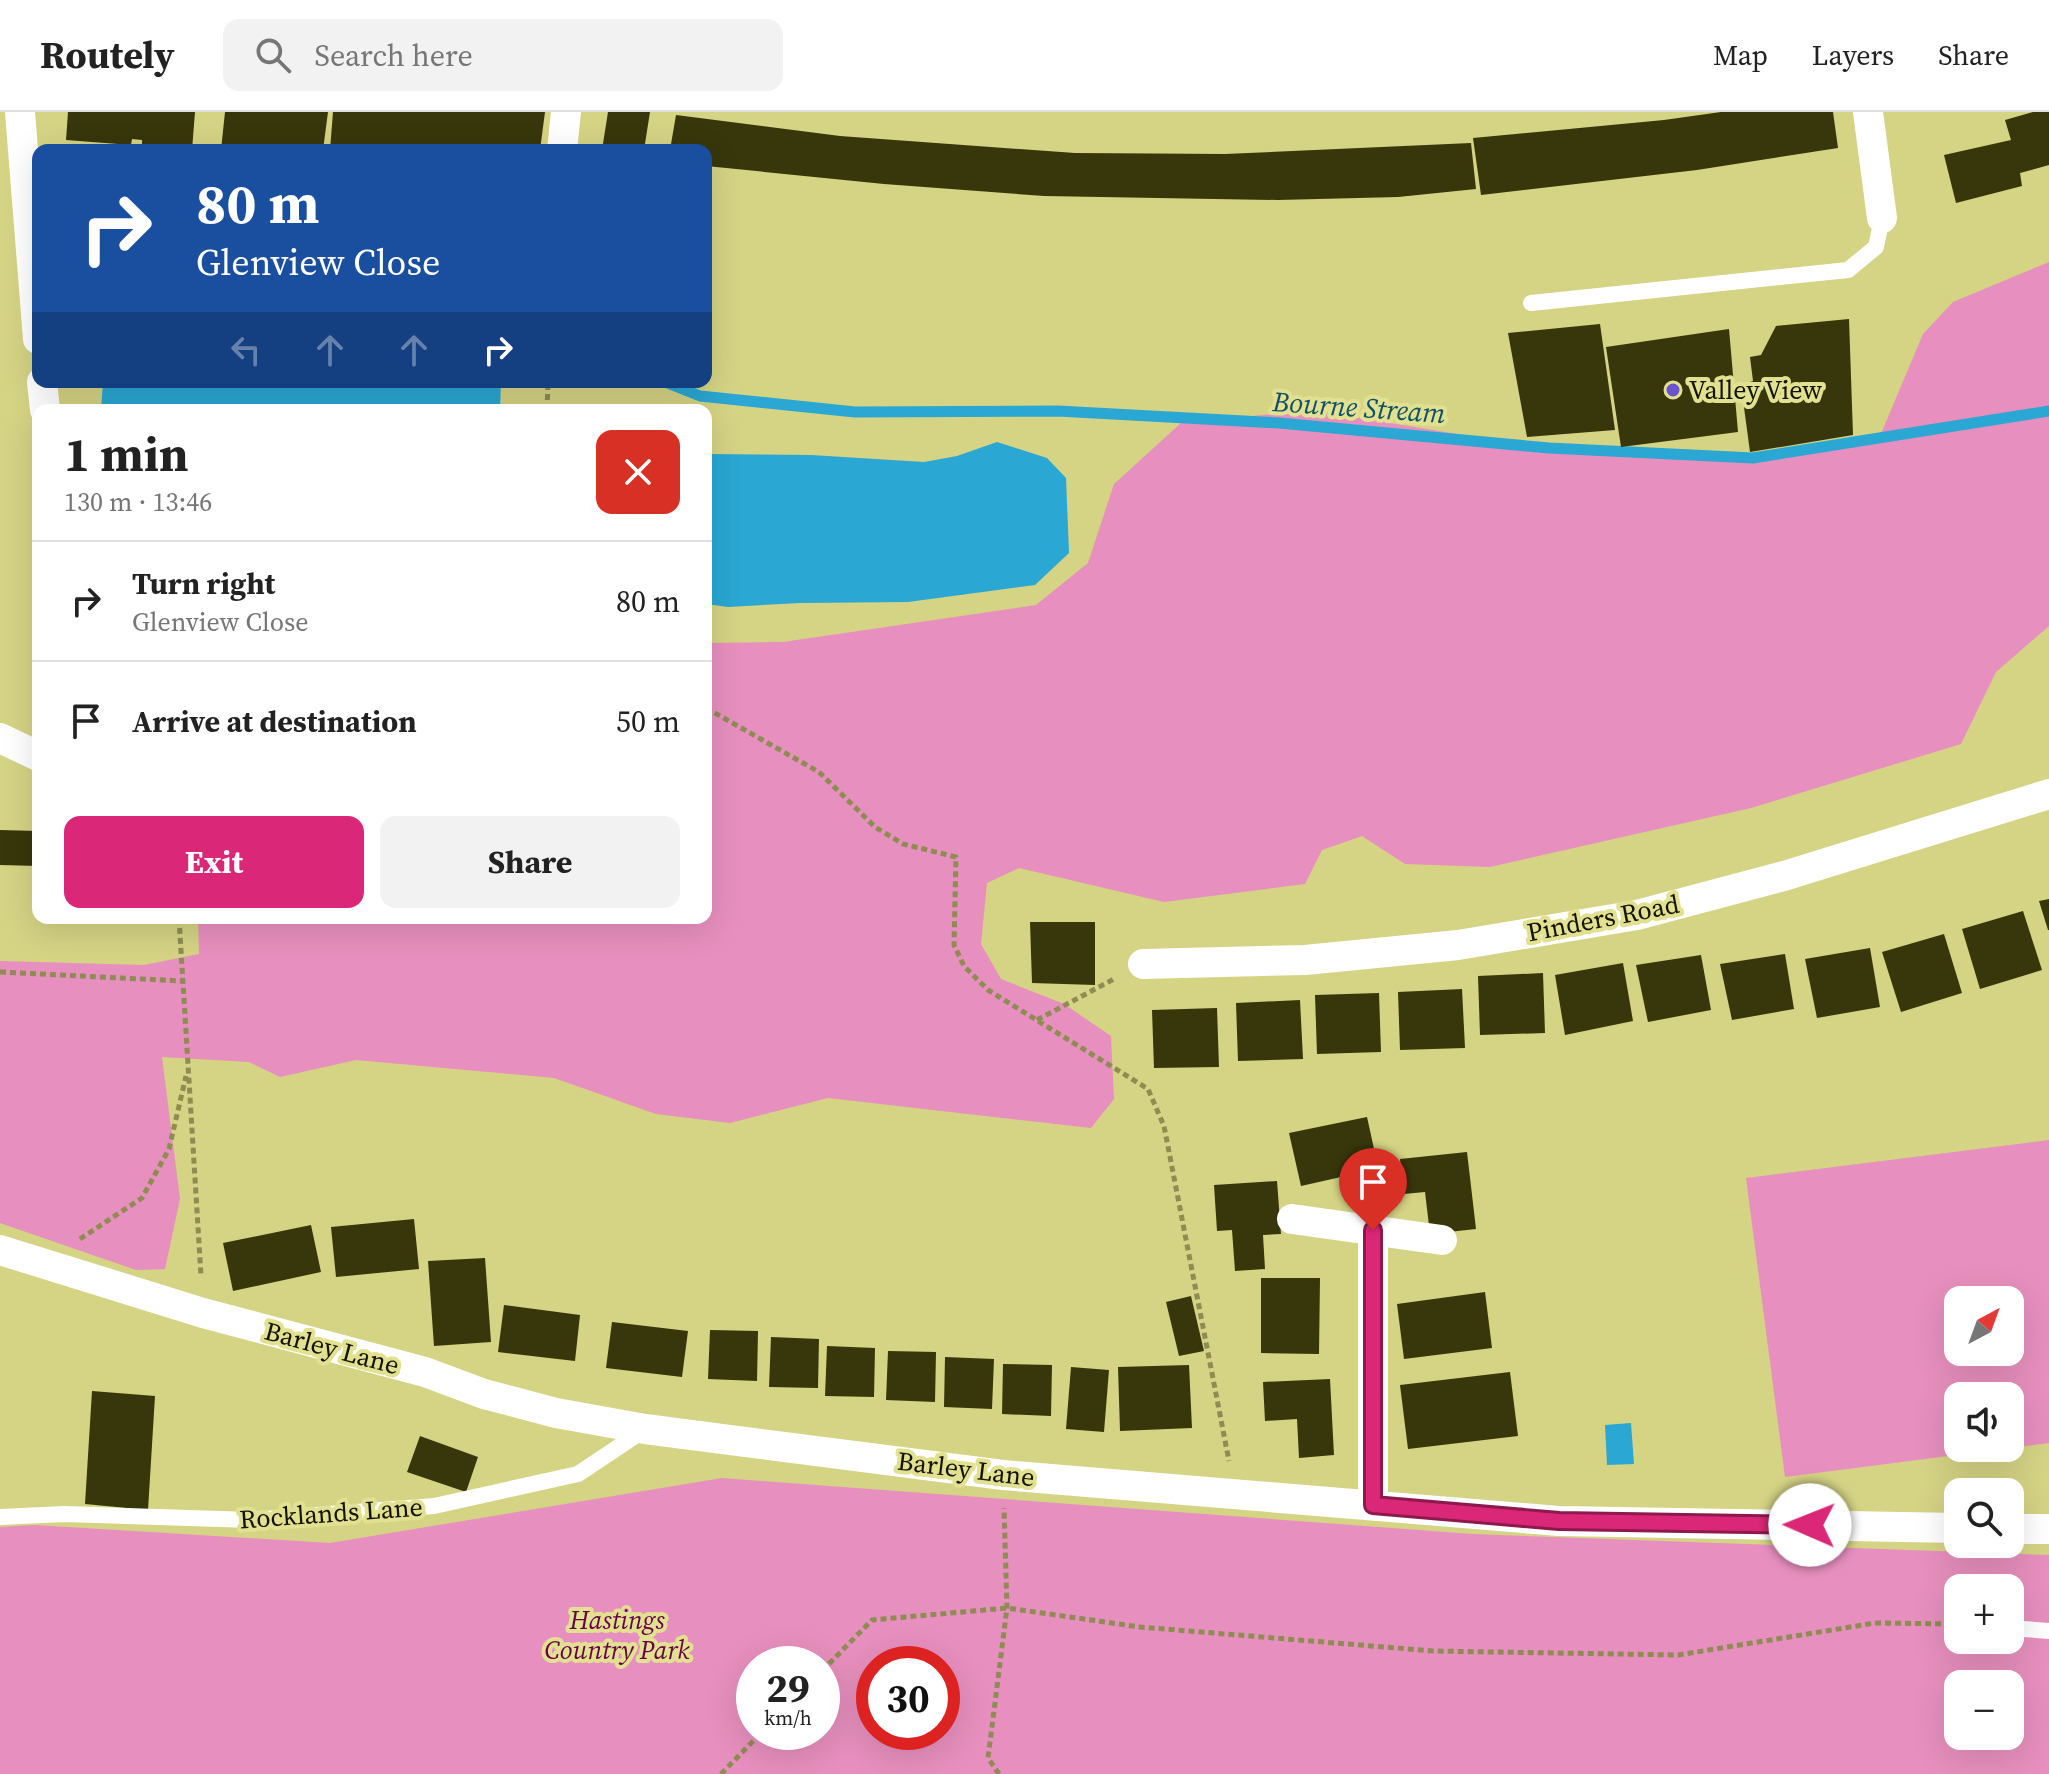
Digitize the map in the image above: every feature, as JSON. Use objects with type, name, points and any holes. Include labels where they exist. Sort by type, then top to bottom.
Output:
[{"type":"street","points":[[20,112],[32,263]]},
{"type":"street","points":[[563,144],[566,112]]},
{"type":"street","points":[[1868,112],[1882,218]]},
{"type":"street","name":"Pinders Road","points":[[1143,964],[1305,960],[1458,945],[1637,915],[1784,876],[2049,794]]},
{"type":"street","points":[[1292,1219],[1442,1240]]},
{"type":"street","points":[[1373,1230],[1373,1505]]},
{"type":"street","name":"Barley Lane","points":[[0,1250],[203,1313],[425,1372],[484,1394],[556,1413],[645,1429],[1003,1475],[1559,1521],[1944,1528]]},
{"type":"street","points":[[2024,1529],[2049,1529]]},
{"type":"lane","points":[[1531,303],[1848,270],[1876,247],[1882,218]]},
{"type":"lane","name":"Rocklands Lane","points":[[0,1517],[64,1514],[251,1520],[434,1506],[578,1474],[645,1429]]},
{"type":"lane","points":[[2024,1629],[2049,1631]]},
{"type":"path","points":[[712,711],[819,772],[875,827],[903,844],[956,857],[954,945],[964,966],[988,990],[1148,1089],[1164,1126],[1236,1493]]},
{"type":"path","points":[[179,924],[203,1313]]},
{"type":"path","points":[[1037,1020],[1143,964]]},
{"type":"path","points":[[0,972],[183,981]]},
{"type":"path","points":[[36,1260],[81,1239],[142,1198],[169,1149],[188,1070]]},
{"type":"path","points":[[999,1774],[988,1758],[1007,1608],[1003,1475]]},
{"type":"path","points":[[840,1653],[872,1620],[1007,1608],[1140,1627],[1464,1652],[1678,1655],[1875,1623],[1944,1624]]},
{"type":"path","points":[[721,1774],[744,1750]]},
{"type":"green space","points":[[2049,262],[2049,626],[1996,672],[1961,744],[1751,808],[1490,867],[1405,864],[1362,836],[1322,850],[1305,884],[1164,902],[1019,868],[987,883],[981,944],[1001,979],[1064,1004],[1111,1036],[1114,1099],[1091,1128],[828,1098],[730,1123],[656,1114],[554,1078],[356,1060],[280,1077],[249,1062],[162,1057],[180,1199],[165,1269],[136,1270],[0,1223],[0,961],[144,965],[199,954],[198,924],[712,924],[712,643],[783,642],[1036,605],[1088,563],[1114,484],[1181,423],[1311,410],[1543,448],[1773,459],[1880,436],[1923,334],[1953,302]]},
{"type":"green space","points":[[2049,1140],[2049,1443],[2024,1446],[2024,1382],[1944,1382],[1944,1457],[1785,1477],[1746,1178]]},
{"type":"green space","name":"Hastings Country Park","points":[[722,1478],[1472,1534],[1944,1551],[1944,1558],[2049,1555],[2049,1774],[0,1774],[0,1527],[35,1525],[330,1543]]},
{"type":"water","points":[[103,388],[501,388],[500,404],[101,404]]},
{"type":"water","points":[[997,442],[1047,458],[1066,478],[1069,553],[1035,585],[908,602],[728,607],[712,605],[712,454],[811,455],[924,462],[957,456]]},
{"type":"water","points":[[1631,1423],[1634,1464],[1607,1465],[1605,1425]]},
{"type":"building","points":[[68,112],[195,112],[192,144],[142,144],[142,140],[132,139],[131,144],[66,140]]},
{"type":"building","points":[[225,112],[328,112],[324,144],[222,144]]},
{"type":"building","points":[[333,112],[545,112],[541,144],[330,144]]},
{"type":"building","points":[[608,112],[650,112],[645,144],[603,144]]},
{"type":"building","points":[[1721,112],[1833,112],[1838,148],[1697,170],[1481,195],[1473,138]]},
{"type":"building","points":[[2033,112],[2049,112],[2049,165],[2020,173],[2022,186],[1956,203],[1944,155],[2011,140],[2005,120]]},
{"type":"building","points":[[676,115],[840,136],[1075,153],[1225,154],[1471,143],[1476,189],[1398,197],[1278,200],[1044,196],[712,167],[712,144],[671,144]]},
{"type":"building","name":"Valley View","points":[[1849,319],[1853,435],[1750,452],[1741,385],[1753,381],[1750,357],[1761,355],[1776,326]]},
{"type":"building","name":"Valley View","points":[[1600,324],[1615,430],[1527,437],[1508,333]]},
{"type":"building","name":"Valley View","points":[[1729,329],[1738,432],[1621,447],[1606,347]]},
{"type":"building","points":[[0,830],[32,831],[32,866],[0,865]]},
{"type":"building","points":[[2049,899],[2049,930],[2048,930],[2039,901]]},
{"type":"building","points":[[2023,911],[2042,970],[1980,989],[1962,929]]},
{"type":"building","points":[[1030,922],[1095,922],[1095,985],[1032,983]]},
{"type":"building","points":[[1944,934],[1962,993],[1901,1012],[1882,952]]},
{"type":"building","points":[[1870,948],[1880,1007],[1817,1018],[1805,959]]},
{"type":"building","points":[[1785,954],[1794,1009],[1732,1020],[1720,964]]},
{"type":"building","points":[[1701,955],[1711,1010],[1648,1022],[1636,965]]},
{"type":"building","points":[[1623,963],[1633,1021],[1565,1035],[1555,975]]},
{"type":"building","points":[[1543,973],[1545,1033],[1480,1035],[1478,976]]},
{"type":"building","points":[[1462,989],[1465,1048],[1400,1050],[1398,992]]},
{"type":"building","points":[[1379,993],[1381,1052],[1317,1054],[1315,995]]},
{"type":"building","points":[[1300,1000],[1303,1059],[1238,1061],[1236,1003]]},
{"type":"building","points":[[1217,1008],[1219,1067],[1154,1068],[1152,1010]]},
{"type":"building","points":[[1367,1117],[1382,1185],[1344,1193],[1341,1177],[1301,1186],[1289,1133]]},
{"type":"building","points":[[1467,1152],[1476,1229],[1430,1234],[1425,1192],[1404,1194],[1400,1159]]},
{"type":"building","points":[[1277,1181],[1281,1234],[1263,1235],[1265,1269],[1235,1271],[1232,1230],[1217,1231],[1214,1185]]},
{"type":"building","points":[[414,1219],[419,1269],[336,1277],[331,1227]]},
{"type":"building","points":[[311,1225],[321,1272],[233,1291],[223,1243]]},
{"type":"building","points":[[485,1258],[491,1342],[434,1346],[428,1261]]},
{"type":"building","points":[[1261,1278],[1320,1278],[1319,1354],[1261,1353]]},
{"type":"building","points":[[1485,1292],[1492,1348],[1404,1359],[1397,1304]]},
{"type":"building","points":[[1191,1296],[1204,1351],[1179,1356],[1166,1302]]},
{"type":"building","points":[[504,1305],[580,1315],[575,1361],[498,1352]]},
{"type":"building","points":[[612,1322],[688,1331],[682,1377],[606,1368]]},
{"type":"building","points":[[710,1330],[758,1331],[757,1381],[708,1379]]},
{"type":"building","points":[[771,1337],[819,1339],[818,1388],[769,1387]]},
{"type":"building","points":[[827,1346],[875,1348],[874,1397],[825,1396]]},
{"type":"building","points":[[888,1351],[936,1352],[935,1402],[886,1400]]},
{"type":"building","points":[[945,1357],[994,1359],[992,1409],[944,1407]]},
{"type":"building","points":[[1003,1364],[1052,1365],[1051,1416],[1002,1414]]},
{"type":"building","points":[[1189,1365],[1192,1428],[1120,1431],[1118,1367]]},
{"type":"building","points":[[1071,1367],[1109,1370],[1104,1432],[1066,1429]]},
{"type":"building","points":[[1510,1372],[1518,1436],[1408,1449],[1400,1385]]},
{"type":"building","points":[[1330,1379],[1334,1455],[1299,1458],[1297,1419],[1265,1421],[1263,1382]]},
{"type":"building","points":[[92,1391],[155,1396],[148,1510],[85,1504]]},
{"type":"building","points":[[420,1436],[478,1457],[466,1492],[407,1472]]},
{"type":"waterway","name":"Bourne Stream","points":[[680,388],[700,396],[855,412],[1058,411],[1279,423],[1549,448],[1753,458],[2049,411]]},
{"type":"place","name":"Valley View","points":[[1673,390]]},
{"type":"route","points":[[1373,1230],[1373,1505],[1559,1521],[1810,1525]]}]
